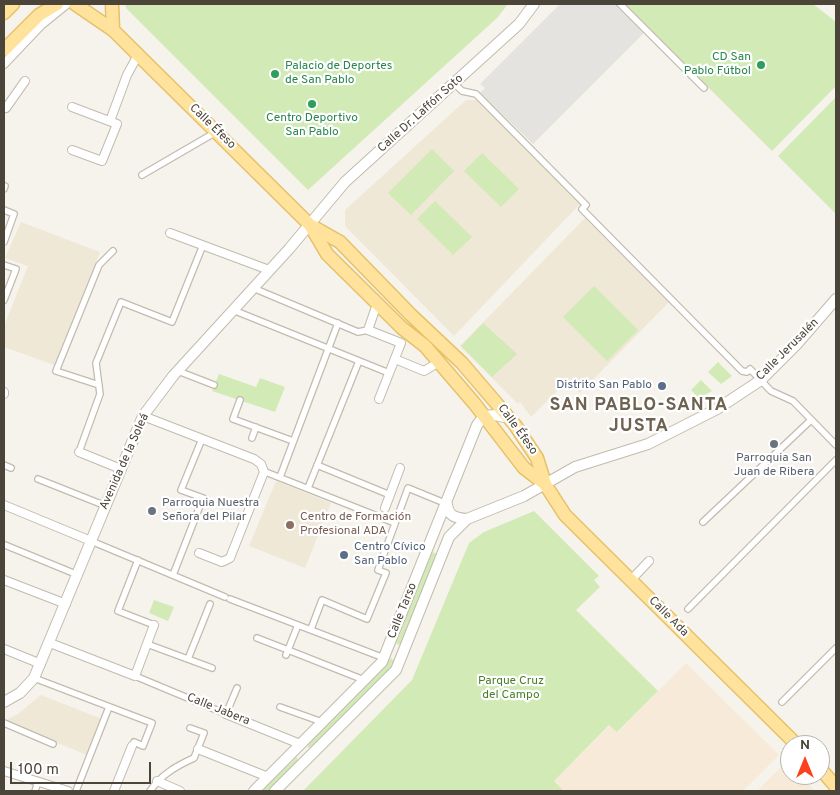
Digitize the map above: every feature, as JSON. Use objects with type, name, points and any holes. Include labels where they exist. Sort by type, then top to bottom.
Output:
[{"type":"main road","points":[[4,13],[13,4]]},
{"type":"main road","points":[[4,50],[39,15],[58,4]]},
{"type":"main road","points":[[66,4],[75,4]]},
{"type":"main road","name":"Calle Éfeso","points":[[75,4],[113,30],[218,131],[310,225],[327,254],[402,328],[425,346],[484,416],[524,468],[545,484]]},
{"type":"main road","points":[[112,4],[113,30]]},
{"type":"main road","name":"Calle Éfeso","points":[[310,225],[340,242],[411,315],[462,363],[509,418],[537,458],[545,484]]},
{"type":"main road","name":"Calle Ada","points":[[545,484],[565,515],[787,735]]},
{"type":"street","points":[[4,64],[41,25],[66,4]]},
{"type":"street","name":"Calle Dr. Laffón Soto","points":[[310,225],[345,182],[455,84],[518,24],[534,4]]},
{"type":"street","points":[[620,4],[704,88]]},
{"type":"street","points":[[110,121],[127,75],[138,55]]},
{"type":"street","points":[[4,107],[6,108],[25,81]]},
{"type":"street","points":[[455,84],[462,92],[476,94],[586,205],[582,210],[742,371],[747,372],[750,369],[771,391],[793,400],[835,442]]},
{"type":"street","points":[[72,107],[117,124],[102,161],[72,150]]},
{"type":"street","points":[[142,175],[218,131]]},
{"type":"street","points":[[4,210],[14,214],[4,242]]},
{"type":"street","name":"Avenida de la Soleá","points":[[4,702],[20,693],[34,678],[41,664],[144,416],[178,371],[310,225]]},
{"type":"street","points":[[170,233],[269,270]]},
{"type":"street","points":[[121,469],[79,452],[100,394],[96,363],[121,302],[172,322],[203,245]]},
{"type":"street","points":[[99,385],[56,371],[99,265],[113,251]]},
{"type":"street","points":[[4,265],[16,269],[4,300]]},
{"type":"street","points":[[253,288],[358,332],[368,330],[401,343],[379,399]]},
{"type":"street","name":"Calle Jerusalén","points":[[545,484],[575,467],[648,444],[693,423],[761,380],[797,344],[836,299]]},
{"type":"street","points":[[368,330],[377,304]]},
{"type":"street","points":[[233,310],[389,373]]},
{"type":"street","points":[[277,476],[293,441],[338,323]]},
{"type":"street","points":[[395,359],[424,371],[439,362]]},
{"type":"street","points":[[308,488],[359,361]]},
{"type":"street","points":[[178,371],[214,385]]},
{"type":"street","points":[[240,400],[232,419],[293,441]]},
{"type":"street","points":[[484,416],[495,415],[509,418]]},
{"type":"street","points":[[144,416],[254,459],[261,464],[263,471],[230,558],[222,562],[199,554]]},
{"type":"street","name":"Calle Tarso","points":[[254,791],[384,658],[477,425],[484,416]]},
{"type":"street","points":[[703,522],[811,420]]},
{"type":"street","points":[[252,438],[256,427]]},
{"type":"street","points":[[173,575],[203,498],[181,490],[202,439]]},
{"type":"street","points":[[688,609],[836,460]]},
{"type":"street","points":[[317,465],[390,495]]},
{"type":"street","points":[[4,466],[10,468]]},
{"type":"street","points":[[381,518],[400,468]]},
{"type":"street","points":[[263,471],[395,523]]},
{"type":"street","points":[[38,479],[106,506]]},
{"type":"street","name":"Calle Tarso","points":[[275,791],[396,670],[450,537],[466,520],[524,496],[545,484]]},
{"type":"street","points":[[311,630],[322,600],[367,619],[386,573],[378,570],[408,488],[447,504],[448,512],[452,516],[466,520]]},
{"type":"street","points":[[4,505],[215,593],[384,658]]},
{"type":"street","points":[[5,545],[78,575]]},
{"type":"street","points":[[135,676],[154,625],[118,611],[138,560]]},
{"type":"street","points":[[631,580],[650,561]]},
{"type":"street","points":[[4,580],[66,604]]},
{"type":"street","points":[[188,659],[215,593]]},
{"type":"street","points":[[287,653],[298,625]]},
{"type":"street","points":[[257,638],[287,653],[364,680]]},
{"type":"street","name":"Calle Jabera","points":[[50,643],[300,744]]},
{"type":"street","points":[[147,644],[212,668]]},
{"type":"street","points":[[782,702],[836,648]]},
{"type":"street","points":[[4,649],[41,664]]},
{"type":"street","points":[[34,678],[152,723],[143,746],[134,742],[114,791]]},
{"type":"street","points":[[226,714],[237,688]]},
{"type":"street","points":[[76,791],[109,707]]},
{"type":"street","points":[[280,707],[322,722]]},
{"type":"street","points":[[4,723],[53,744]]},
{"type":"street","points":[[150,791],[157,781],[178,765],[194,758],[204,733],[190,728]]},
{"type":"street","points":[[198,749],[268,777]]},
{"type":"street","points":[[4,771],[68,791]]},
{"type":"street","points":[[157,781],[180,791]]},
{"type":"street","points":[[35,791],[38,782]]},
{"type":"shaded area","points":[[560,4],[614,4],[644,33],[533,144],[480,93],[485,88],[480,84]]},
{"type":"shaded area","points":[[466,100],[477,100],[580,204],[454,336],[345,226],[345,210]]},
{"type":"shaded area","points":[[585,218],[669,302],[580,393],[567,381],[531,417],[520,402],[518,404],[460,346]]},
{"type":"shaded area","points":[[21,222],[100,252],[54,365],[4,347],[4,326],[28,266],[5,258]]},
{"type":"shaded area","name":"Centro de Formación Profesional ADA","points":[[276,481],[331,503],[305,568],[249,546]]},
{"type":"shaded area","points":[[686,663],[779,755],[743,791],[564,791],[554,781],[610,725],[618,732]]},
{"type":"shaded area","points":[[41,695],[102,719],[87,755],[4,721],[18,714]]},
{"type":"shaded area","points":[[780,768],[780,785],[809,785],[815,791],[757,791]]},
{"type":"green space","name":"Centro Deportivo San Pablo","points":[[125,4],[508,4],[497,18],[308,190],[126,8]]},
{"type":"green space","name":"CD San Pablo Fútbol","points":[[625,4],[813,4],[836,22],[836,86],[772,151]]},
{"type":"green space","points":[[836,97],[836,214],[778,156]]},
{"type":"green space","points":[[432,149],[454,171],[411,215],[388,193]]},
{"type":"green space","points":[[482,153],[519,189],[501,207],[464,171]]},
{"type":"green space","points":[[435,201],[472,237],[453,255],[417,219]]},
{"type":"green space","points":[[594,286],[638,330],[607,361],[563,317]]},
{"type":"green space","points":[[483,323],[517,354],[492,377],[461,346]]},
{"type":"green space","points":[[718,362],[732,376],[721,384],[708,372]]},
{"type":"green space","points":[[219,374],[256,387],[260,378],[285,387],[275,412],[212,391]]},
{"type":"green space","points":[[701,380],[712,391],[699,398],[691,390]]},
{"type":"green space","name":"Parque Cruz del Campo","points":[[534,511],[599,576],[594,580],[600,587],[576,610],[658,691],[617,732],[609,725],[554,781],[564,791],[303,791],[412,680],[469,543],[484,532]]},
{"type":"green space","points":[[432,552],[437,554],[401,644],[398,645],[396,642]]},
{"type":"green space","points":[[154,600],[174,607],[168,621],[149,613]]},
{"type":"green space","points":[[391,658],[394,661],[388,671],[312,747],[308,748],[308,743]]},
{"type":"green space","points":[[297,757],[298,761],[268,791],[261,791]]},
{"type":"place","name":"CD San Pablo Fútbol","points":[[761,65]]},
{"type":"place","name":"Palacio de Deportes de San Pablo","points":[[275,74]]},
{"type":"place","name":"Centro Deportivo San Pablo","points":[[312,104]]},
{"type":"place","name":"Distrito San Pablo","points":[[662,386]]},
{"type":"place","name":"Parroquia San Juan de Ribera","points":[[774,444]]},
{"type":"place","name":"Parroquia Nuestra Señora del Pilar","points":[[152,511]]},
{"type":"place","name":"Centro de Formación Profesional ADA","points":[[290,525]]},
{"type":"place","name":"Centro Cívico San Pablo","points":[[344,555]]},
{"type":"district","name":"SAN PABLO-SANTA JUSTA","points":[[639,416]]}]
